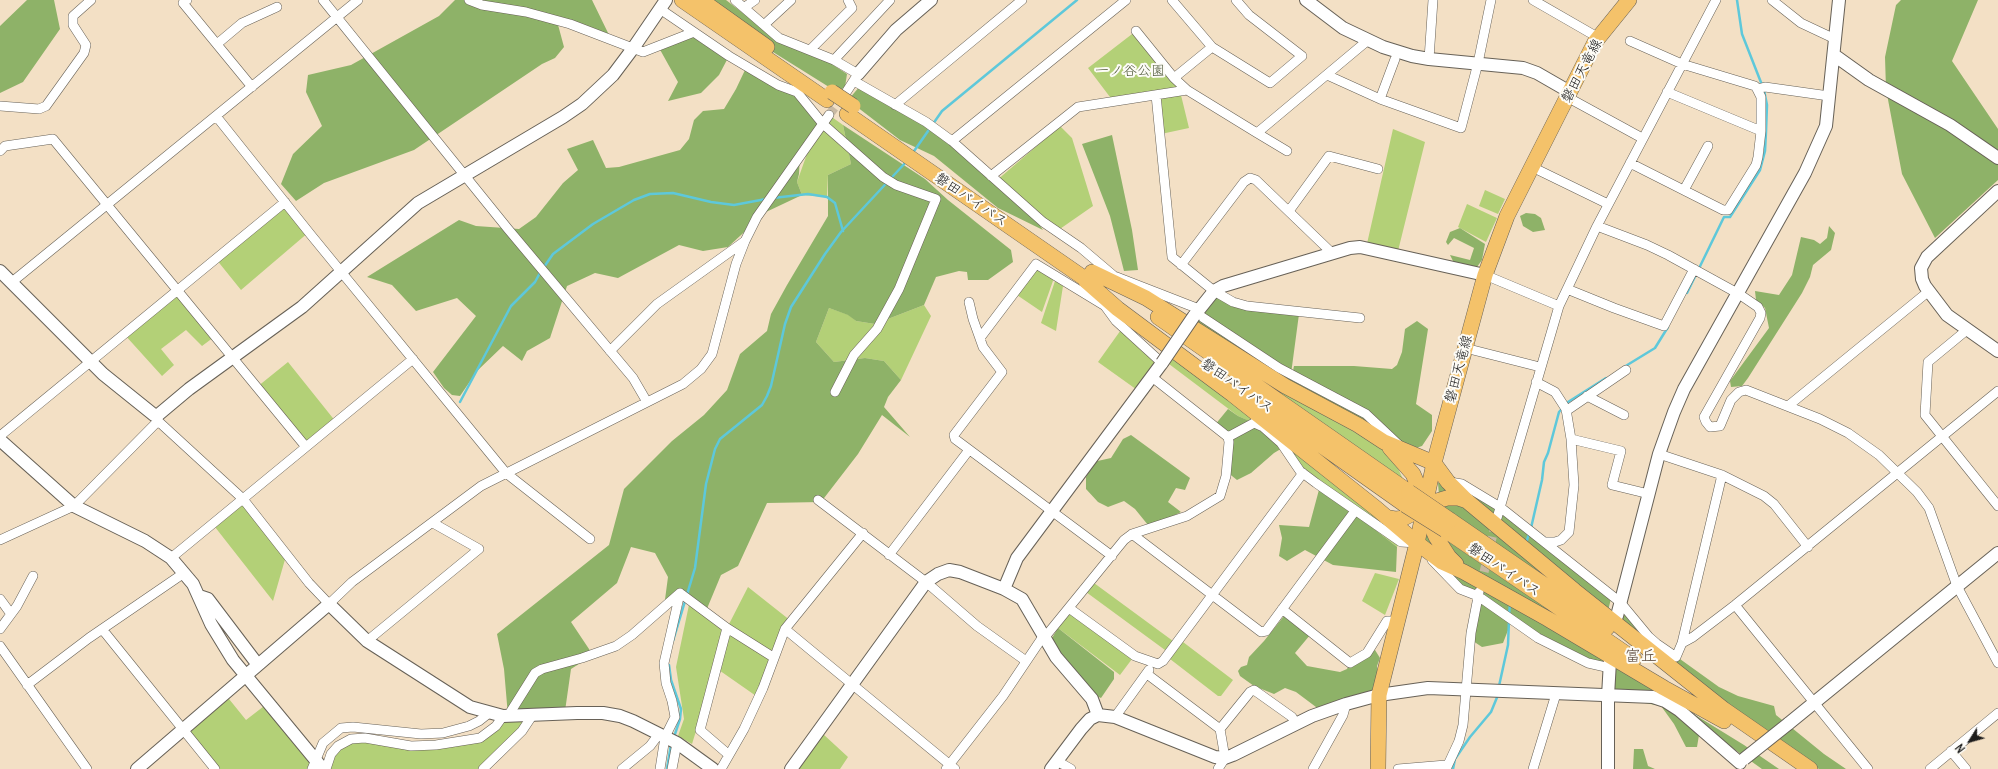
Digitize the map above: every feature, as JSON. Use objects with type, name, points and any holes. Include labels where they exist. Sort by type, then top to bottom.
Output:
[{"type":"main road","name":"磐田バイパス","points":[[682,0],[850,110],[1407,498],[1725,716],[1810,769]]},
{"type":"main road","name":"磐田バイパス","points":[[701,0],[834,100]]},
{"type":"main road","name":"磐田天竜線","points":[[1378,769],[1379,695],[1434,463],[1485,275],[1507,216],[1568,95],[1599,38],[1629,0]]},
{"type":"main road","points":[[1089,276],[1146,298],[1285,386],[1358,425],[1384,442],[1434,463],[1448,482],[1467,501],[1725,716]]},
{"type":"main road","points":[[1089,276],[1118,309],[1232,394],[1386,517],[1416,543],[1442,562],[1464,572],[1548,619],[1664,688],[1725,716]]},
{"type":"main road","points":[[1384,442],[1413,474],[1425,505],[1432,530],[1442,548],[1464,572]]},
{"type":"main road","points":[[1386,517],[1396,519],[1404,518],[1425,505],[1447,498],[1458,498],[1467,501]]},
{"type":"main road","name":"磐田バイパス","points":[[1725,716],[1793,769]]},
{"type":"street","points":[[0,106],[39,109],[46,106],[84,53],[86,45],[73,25],[73,16],[91,0]]},
{"type":"street","points":[[187,0],[184,3],[252,87]]},
{"type":"street","points":[[323,0],[508,228],[633,378],[647,402]]},
{"type":"street","points":[[12,282],[358,0]]},
{"type":"street","points":[[469,0],[482,5],[526,12],[570,24],[634,47],[643,52],[694,32]]},
{"type":"street","points":[[735,0],[765,24],[779,38],[834,60],[895,105],[926,122],[952,141],[1043,222],[1081,248],[1114,276],[1196,313],[1279,368],[1366,414],[1391,436],[1404,451]]},
{"type":"street","points":[[745,7],[755,0]]},
{"type":"street","points":[[765,24],[791,0]]},
{"type":"street","points":[[810,50],[852,8],[848,0]]},
{"type":"street","points":[[834,60],[890,0]]},
{"type":"street","points":[[137,769],[329,604],[352,582],[481,486],[683,384],[701,369],[712,354],[736,264],[757,217],[823,124],[834,100],[856,77],[896,30],[931,0]]},
{"type":"street","points":[[895,105],[1022,0]]},
{"type":"street","points":[[952,141],[1126,0]]},
{"type":"street","points":[[1172,0],[1212,47],[1270,83],[1302,56],[1249,15],[1236,0]]},
{"type":"street","points":[[1306,0],[1331,20],[1367,40],[1412,56],[1523,68],[1537,73],[1568,95],[1642,138]]},
{"type":"street","points":[[1429,59],[1432,0]]},
{"type":"street","points":[[1327,75],[1380,99],[1461,128],[1478,64],[1491,0]]},
{"type":"street","points":[[1533,0],[1599,38]]},
{"type":"street","points":[[1497,518],[1559,306],[1608,204],[1716,0]]},
{"type":"street","points":[[1772,0],[1801,23],[1835,39]]},
{"type":"street","points":[[1617,616],[1659,454],[1684,389],[1739,294],[1816,152],[1826,126],[1839,0]]},
{"type":"street","points":[[0,540],[74,506],[158,418],[189,389],[302,307],[418,203],[465,174],[563,118],[582,104],[613,75],[662,5],[694,32],[735,60],[778,85],[797,92],[823,124],[883,177],[896,185],[936,199],[899,289],[877,329],[854,355],[835,392]]},
{"type":"street","points":[[217,44],[242,23],[277,7]]},
{"type":"street","points":[[1136,31],[1174,78],[1187,90],[1287,152]]},
{"type":"street","points":[[1257,133],[1367,40]]},
{"type":"street","points":[[1630,41],[1682,64],[1755,86],[1760,97],[1761,131],[1756,165],[1728,210],[1723,210],[1630,163]]},
{"type":"street","points":[[1174,78],[1212,47]]},
{"type":"street","points":[[1834,55],[1869,80],[1950,125],[1998,158]]},
{"type":"street","points":[[1380,99],[1395,59]]},
{"type":"street","points":[[1757,90],[1765,87],[1829,96]]},
{"type":"street","points":[[992,176],[1078,106],[1187,90]]},
{"type":"street","points":[[1667,92],[1761,131]]},
{"type":"street","points":[[1156,95],[1172,257],[1214,291],[1233,302],[1247,306],[1360,318]]},
{"type":"street","points":[[216,116],[506,473],[590,539]]},
{"type":"street","points":[[0,151],[5,146],[53,139],[306,447]]},
{"type":"street","points":[[1684,190],[1708,146]]},
{"type":"street","points":[[1289,211],[1329,156],[1378,170]]},
{"type":"street","points":[[1532,167],[1608,204]]},
{"type":"street","points":[[1181,265],[1244,182],[1250,178],[1256,180],[1332,253]]},
{"type":"street","points":[[1998,191],[1927,257],[1921,268],[1922,279],[1947,315],[1998,351]]},
{"type":"street","points":[[0,436],[286,202]]},
{"type":"street","points":[[1597,226],[1647,244],[1739,294],[1758,307],[1761,313],[1760,318],[1704,417],[1706,422],[1710,427],[1720,426],[1731,400],[1739,392],[1746,390],[1820,419],[1848,433],[1879,455],[1917,492],[1929,508],[1957,586],[1998,663]]},
{"type":"street","points":[[610,351],[658,304],[745,241]]},
{"type":"street","points":[[1004,589],[1017,558],[1051,510],[1152,377],[1196,313],[1214,291],[1223,286],[1332,253],[1360,247],[1485,275],[1559,306]]},
{"type":"street","points":[[980,338],[1036,264],[1105,306],[1116,320],[1162,363]]},
{"type":"street","points":[[1568,289],[1664,326],[1694,269]]},
{"type":"street","points":[[0,270],[103,374],[158,418],[243,499],[309,583],[367,641],[470,708],[489,714],[506,716],[602,713],[633,721],[662,735],[677,743],[713,769]]},
{"type":"street","points":[[1788,406],[1929,291]]},
{"type":"street","points":[[969,302],[973,319],[983,347],[1002,372],[954,435],[955,439],[1112,556]]},
{"type":"street","points":[[1968,329],[1928,362],[1924,415],[1998,506]]},
{"type":"street","points":[[1465,348],[1540,367]]},
{"type":"street","points":[[171,558],[413,359]]},
{"type":"street","points":[[1565,407],[1587,396],[1626,370]]},
{"type":"street","points":[[1152,377],[1228,437]]},
{"type":"street","points":[[1536,382],[1555,392],[1565,407],[1571,439],[1574,485],[1570,526],[1566,536],[1555,542],[1546,542]]},
{"type":"street","points":[[1682,643],[1693,637],[1735,605],[1808,547],[1898,474],[1941,436],[1998,391]]},
{"type":"street","points":[[1587,396],[1624,415]]},
{"type":"street","points":[[1228,437],[1254,423],[1264,427],[1281,443],[1303,473],[1401,542],[1416,543],[1460,589],[1478,596],[1538,638],[1570,656],[1588,663],[1610,664],[1608,696],[1608,769]]},
{"type":"street","points":[[785,629],[951,768],[1004,696],[1044,636],[1070,608],[1112,556],[1132,534],[1187,516],[1220,496],[1226,476],[1228,437]]},
{"type":"street","points":[[1571,439],[1621,451],[1612,484],[1648,494]]},
{"type":"street","points":[[0,440],[74,506],[145,541],[171,558],[184,573],[199,596],[211,624],[246,676],[317,766]]},
{"type":"street","points":[[890,555],[969,450]]},
{"type":"street","points":[[1659,454],[1722,475],[1764,496],[1774,504],[1808,547]]},
{"type":"street","points":[[1070,608],[1135,656],[1158,664],[1163,662],[1303,473]]},
{"type":"street","points":[[1448,482],[1462,484],[1500,507],[1546,542],[1620,602],[1657,644],[1676,657],[1682,643],[1722,475]]},
{"type":"street","points":[[818,500],[926,582],[977,626],[1026,661]]},
{"type":"street","points":[[1132,534],[1261,632],[1266,631],[1355,511]]},
{"type":"street","points":[[367,641],[479,549],[432,523]]},
{"type":"street","points":[[721,769],[744,729],[763,688],[785,629],[863,534]]},
{"type":"street","points":[[1071,769],[1054,765],[1081,729],[1090,720],[1098,715],[1114,718],[1215,757],[1225,758],[1312,716],[1346,704],[1379,695],[1428,688],[1654,697],[1666,701],[1679,710],[1741,765],[1814,702],[1998,553]]},
{"type":"street","points":[[791,769],[926,582],[938,574],[949,570],[960,572],[1004,589],[1022,599],[1056,657],[1092,699],[1098,715]]},
{"type":"street","points":[[27,685],[60,658],[184,573]]},
{"type":"street","points":[[0,629],[11,614],[33,576]]},
{"type":"street","points":[[1398,769],[1446,767],[1459,741],[1471,633],[1480,587]]},
{"type":"street","points":[[680,593],[727,628],[773,658]]},
{"type":"street","points":[[326,769],[331,754],[338,746],[351,739],[365,738],[411,746],[480,738],[506,716],[535,673],[542,669],[588,656],[616,646],[632,635],[680,593]]},
{"type":"street","points":[[622,769],[662,735],[675,717],[666,683],[664,663],[680,593]]},
{"type":"street","points":[[199,596],[208,599],[258,665]]},
{"type":"street","points":[[0,599],[11,614]]},
{"type":"street","points":[[1735,605],[1868,769]]},
{"type":"street","points":[[1282,610],[1350,663],[1367,654],[1387,621],[1397,621]]},
{"type":"street","points":[[727,628],[700,730],[728,756]]},
{"type":"street","points":[[102,629],[215,769]]},
{"type":"street","points":[[0,646],[87,769]]},
{"type":"street","points":[[1114,718],[1155,663]]},
{"type":"street","points":[[1147,674],[1220,729],[1225,758],[1218,769]]},
{"type":"street","points":[[1220,729],[1250,692],[1254,690],[1292,717],[1296,724]]},
{"type":"street","points":[[1533,769],[1556,694]]},
{"type":"street","points":[[1313,769],[1343,715],[1346,704]]},
{"type":"street","points":[[1930,769],[1998,713]]},
{"type":"street","points":[[317,766],[323,743],[341,728],[353,726],[421,734],[443,733],[469,726],[489,714]]},
{"type":"street","points":[[483,769],[522,731],[532,716]]},
{"type":"street","points":[[660,769],[662,735]]},
{"type":"street","points":[[672,769],[677,743]]},
{"type":"street","points":[[1951,752],[1966,769]]},
{"type":"green space","points":[[27,0],[54,0],[60,29],[23,82],[0,93],[0,26]]},
{"type":"green space","points":[[455,0],[592,0],[611,39],[557,21],[564,47],[555,58],[542,64],[414,150],[324,183],[296,201],[281,184],[293,154],[322,126],[306,92],[308,75],[351,65],[439,16]]},
{"type":"green space","points":[[705,0],[726,0],[770,34],[812,51],[847,74],[845,87],[837,92],[773,52]]},
{"type":"green space","points":[[1901,0],[1978,0],[1952,61],[1998,129],[1998,180],[1935,238],[1902,174],[1886,89],[1885,57],[1896,5]]},
{"type":"green space","name":"一ノ谷公園","points":[[1136,31],[1180,91],[1189,128],[1161,134],[1156,95],[1113,101],[1088,68]]},
{"type":"green space","points":[[694,32],[729,56],[719,75],[701,93],[668,101],[678,82],[658,46]]},
{"type":"green space","points":[[745,70],[799,95],[821,127],[800,155],[797,182],[802,195],[766,212],[728,247],[703,251],[679,245],[618,278],[595,273],[567,286],[550,338],[527,351],[522,361],[503,346],[477,371],[460,396],[452,395],[444,388],[433,372],[476,316],[457,298],[416,311],[392,285],[367,277],[459,220],[476,226],[519,229],[536,217],[563,183],[578,170],[567,149],[593,140],[606,168],[619,167],[680,150],[689,139],[694,120],[703,111],[724,109]]},
{"type":"green space","points":[[861,85],[926,122],[1029,209],[1043,230],[998,208],[934,156],[900,140],[848,100]]},
{"type":"green space","points":[[829,115],[843,125],[851,164],[828,175],[827,197],[802,195],[797,182],[808,151]]},
{"type":"green space","points":[[843,125],[925,179],[948,200],[1011,250],[1013,262],[988,280],[968,280],[967,272],[959,271],[936,277],[924,305],[875,324],[856,321],[848,315],[829,308],[816,342],[834,362],[865,358],[884,361],[901,380],[888,397],[884,407],[910,437],[882,415],[858,454],[821,502],[767,503],[738,566],[721,575],[706,611],[690,600],[678,600],[664,607],[668,577],[655,553],[631,547],[617,583],[571,622],[593,655],[571,669],[565,711],[508,716],[504,669],[497,634],[609,545],[624,489],[672,441],[704,415],[727,390],[740,354],[767,331],[771,314],[828,216],[828,175],[851,164]]},
{"type":"green space","points":[[1060,126],[1072,138],[1093,206],[1057,231],[996,181]]},
{"type":"green space","points":[[1393,129],[1425,142],[1397,255],[1366,248]]},
{"type":"green space","points":[[1112,135],[1132,230],[1138,270],[1124,271],[1110,216],[1082,144]]},
{"type":"green space","points":[[1485,190],[1505,199],[1498,214],[1479,206]]},
{"type":"green space","points":[[285,202],[309,232],[241,290],[216,259]]},
{"type":"green space","points":[[1467,204],[1497,218],[1486,242],[1458,227]]},
{"type":"green space","points":[[1526,213],[1535,214],[1541,218],[1545,230],[1533,232],[1523,226],[1520,216]]},
{"type":"green space","points":[[1829,226],[1835,233],[1831,250],[1813,265],[1810,277],[1802,293],[1748,378],[1742,386],[1731,387],[1730,381],[1769,328],[1765,308],[1756,300],[1755,291],[1779,295],[1792,275],[1801,237],[1814,240],[1820,244],[1827,238]]},
{"type":"green space","points":[[1460,228],[1485,244],[1482,260],[1477,267],[1454,263],[1450,255],[1470,260],[1474,248],[1454,238],[1448,245],[1446,242],[1450,232]]},
{"type":"green space","points":[[1034,267],[1054,278],[1042,312],[1014,293]]},
{"type":"green space","points":[[1055,281],[1063,286],[1056,331],[1041,323]]},
{"type":"green space","points":[[177,290],[214,337],[202,346],[186,330],[161,349],[174,365],[162,376],[124,334]]},
{"type":"green space","points":[[1214,291],[1235,303],[1299,314],[1292,375],[1294,366],[1354,366],[1392,369],[1397,365],[1402,352],[1405,329],[1417,321],[1428,329],[1416,404],[1432,415],[1432,431],[1422,446],[1410,450],[1193,326]]},
{"type":"green space","points":[[924,305],[931,316],[901,380],[884,361],[865,358],[834,362],[816,342],[829,308],[849,315],[856,321],[875,324]]},
{"type":"green space","points":[[1123,327],[1159,360],[1140,392],[1098,362]]},
{"type":"green space","points":[[1175,354],[1401,533],[1397,547],[1316,483],[1258,425],[1238,416],[1169,364]]},
{"type":"green space","points":[[288,362],[336,422],[304,445],[257,387]]},
{"type":"green space","points":[[1254,374],[1390,452],[1403,479],[1270,386]]},
{"type":"green space","points":[[1228,409],[1238,416],[1261,426],[1284,447],[1274,453],[1251,473],[1237,480],[1227,472],[1229,442],[1214,426]]},
{"type":"green space","points":[[1131,435],[1190,478],[1185,490],[1176,488],[1168,502],[1181,512],[1159,523],[1148,525],[1135,509],[1124,501],[1108,507],[1098,502],[1086,489],[1086,477],[1093,462],[1111,458],[1123,439]]},
{"type":"green space","points":[[1438,483],[1465,486],[1612,595],[1604,626],[1440,508]]},
{"type":"green space","points":[[1320,486],[1397,547],[1396,572],[1333,565],[1305,550],[1287,561],[1279,556],[1282,538],[1279,525],[1309,527]]},
{"type":"green space","points":[[240,501],[286,556],[273,601],[215,527]]},
{"type":"green space","points":[[1427,527],[1574,627],[1602,656],[1605,663],[1587,658],[1512,620],[1503,643],[1482,647],[1470,639],[1478,596],[1460,589],[1422,543]]},
{"type":"green space","points":[[1375,573],[1399,579],[1385,615],[1362,601]]},
{"type":"green space","points":[[1094,583],[1173,641],[1165,650],[1086,592]]},
{"type":"green space","points":[[748,587],[791,621],[759,698],[716,668],[722,647],[692,744],[678,736],[684,719],[676,667],[690,600],[727,628]]},
{"type":"green space","points":[[1623,611],[1673,654],[1719,687],[1738,696],[1774,706],[1776,715],[1824,754],[1846,769],[1819,769],[1676,671],[1622,621]]},
{"type":"green space","points":[[1070,613],[1132,659],[1120,675],[1058,628]]},
{"type":"green space","points":[[1284,616],[1310,635],[1295,653],[1307,666],[1340,672],[1347,669],[1350,663],[1375,650],[1380,658],[1377,666],[1379,695],[1320,713],[1316,707],[1296,692],[1285,688],[1274,694],[1254,686],[1240,676],[1238,671],[1241,667],[1247,665],[1249,657]]},
{"type":"green space","points":[[1058,628],[1114,672],[1114,679],[1101,698],[1094,695],[1061,654],[1052,638]]},
{"type":"green space","points":[[1183,642],[1233,680],[1221,696],[1218,696],[1170,659]]},
{"type":"green space","points":[[1614,665],[1744,745],[1779,769],[1762,769],[1720,739],[1699,735],[1697,747],[1686,747],[1674,724],[1661,706],[1608,696]]},
{"type":"green space","points":[[225,694],[246,720],[268,703],[315,760],[310,769],[215,769],[183,730]]},
{"type":"green space","points":[[508,712],[532,716],[482,769],[326,769],[331,754],[356,739],[411,746],[479,738]]},
{"type":"green space","points":[[823,734],[848,757],[840,769],[797,769]]},
{"type":"green space","points":[[1634,749],[1643,749],[1648,766],[1655,769],[1633,769]]},
{"type":"waterway","points":[[912,154],[942,111],[1077,0]]},
{"type":"waterway","points":[[1737,0],[1742,34],[1762,85]]},
{"type":"waterway","points":[[1687,293],[1724,217],[1730,217],[1760,170],[1765,151],[1766,132],[1767,105],[1764,90]]},
{"type":"waterway","points":[[673,641],[695,568],[706,484],[715,449],[720,439],[762,405],[771,386],[785,324],[791,307],[825,254],[841,232],[907,161]]},
{"type":"waterway","points":[[544,267],[553,254],[593,224],[634,200],[650,194],[673,193],[711,202],[734,205],[766,199]]},
{"type":"waterway","points":[[773,198],[808,194],[827,197],[835,203],[843,231]]},
{"type":"waterway","points":[[460,402],[511,306],[535,282],[541,271]]},
{"type":"waterway","points":[[1624,367],[1655,348],[1668,327]]},
{"type":"waterway","points":[[1531,528],[1542,480],[1544,462],[1548,453],[1559,412],[1568,402],[1606,378]]},
{"type":"waterway","points":[[1526,544],[1529,533]]},
{"type":"waterway","points":[[1509,615],[1510,604]]},
{"type":"waterway","points":[[1499,686],[1508,645],[1509,620]]},
{"type":"waterway","points":[[669,665],[671,680],[681,709],[680,719],[674,737]]},
{"type":"waterway","points":[[1453,769],[1455,759],[1470,737],[1491,712],[1498,695]]},
{"type":"waterway","points":[[667,769],[671,744]]},
{"type":"tunnel","points":[[829,115],[843,96]]},
{"type":"tunnel","points":[[1481,585],[1496,521]]},
{"type":"district","name":"富丘","points":[[1641,656]]}]
